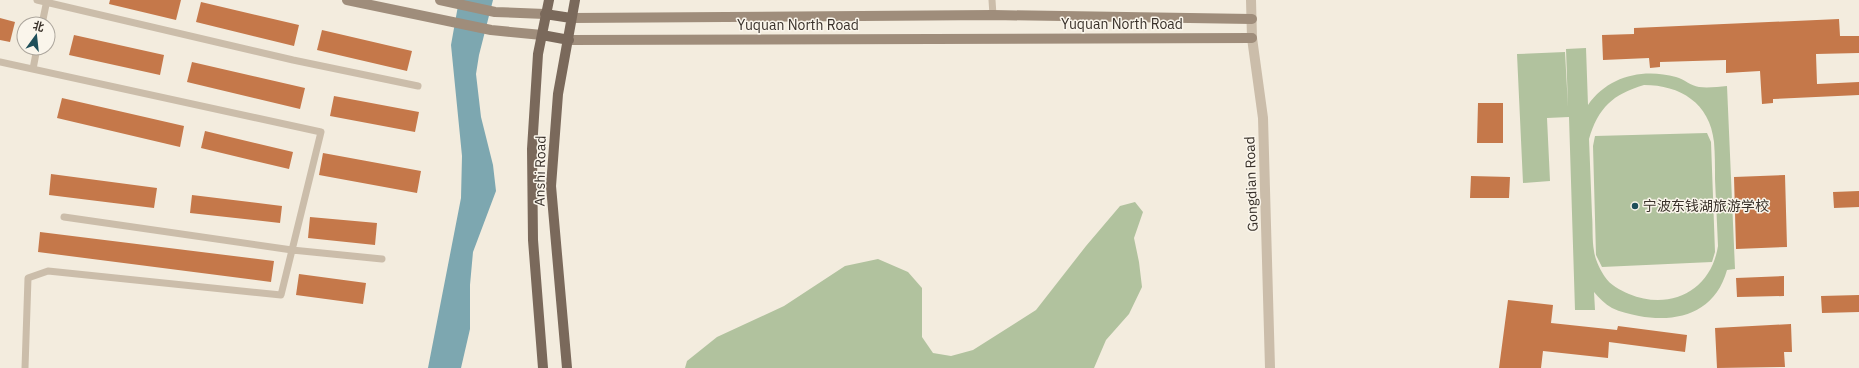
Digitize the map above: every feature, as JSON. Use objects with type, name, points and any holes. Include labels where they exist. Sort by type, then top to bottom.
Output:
[{"type":"main road","name":"Anshi Road","points":[[543,368],[533,240],[532,149],[538,54],[549,0]]},
{"type":"main road","name":"Anshi Road","points":[[567,368],[551,186],[558,94],[574,0]]},
{"type":"main road","name":"Yuquan North Road","points":[[545,14],[571,18]]},
{"type":"main road","name":"Yuquan North Road","points":[[542,35],[568,40]]},
{"type":"street","name":"Yuquan North Road","points":[[347,0],[491,30],[542,35]]},
{"type":"street","name":"Gongdian Road","points":[[1251,0],[1252,38],[1264,118],[1270,368]]},
{"type":"street","name":"Yuquan North Road","points":[[444,1],[495,12],[545,14]]},
{"type":"street","name":"Yuquan North Road","points":[[571,18],[993,15],[1252,19]]},
{"type":"street","name":"Yuquan North Road","points":[[568,40],[1252,38]]},
{"type":"lane","points":[[37,0],[293,60],[418,86]]},
{"type":"lane","points":[[992,0],[993,15]]},
{"type":"lane","points":[[43,16],[46,1]]},
{"type":"lane","points":[[33,69],[35,56]]},
{"type":"lane","points":[[0,62],[321,132],[281,295],[48,270],[28,278],[25,368]]},
{"type":"lane","points":[[64,217],[292,250],[382,259]]},
{"type":"green space","points":[[1586,48],[1588,105],[1596,95],[1606,87],[1616,81],[1639,74],[1664,74],[1682,79],[1699,87],[1727,86],[1735,269],[1727,270],[1721,285],[1714,296],[1693,312],[1668,318],[1639,316],[1612,308],[1602,301],[1594,292],[1595,310],[1575,310],[1569,117],[1547,118],[1550,181],[1523,183],[1517,54],[1565,52],[1568,107],[1566,49]],"holes":[[[1644,85],[1670,88],[1691,99],[1700,107],[1711,128],[1714,142],[1718,246],[1714,262],[1707,275],[1698,285],[1686,293],[1673,298],[1659,300],[1644,299],[1629,294],[1612,285],[1601,271],[1595,254],[1593,242],[1589,139],[1602,111],[1615,98]]]},
{"type":"green space","points":[[1707,133],[1711,142],[1715,252],[1712,262],[1602,267],[1596,255],[1593,146],[1595,136]]},
{"type":"green space","points":[[1135,202],[1143,212],[1134,238],[1142,287],[1129,314],[1106,340],[1094,368],[685,368],[687,361],[717,337],[784,306],[845,266],[878,259],[908,272],[922,288],[922,337],[933,353],[951,356],[973,350],[1036,310],[1086,246],[1120,206]]},
{"type":"water","points":[[459,0],[493,0],[479,55],[476,74],[481,117],[493,165],[496,191],[473,252],[470,285],[470,329],[461,368],[428,368],[461,198],[462,156],[451,45]]},
{"type":"building","points":[[110,0],[181,0],[176,20],[109,4]]},
{"type":"building","points":[[201,2],[299,25],[294,46],[196,22]]},
{"type":"building","points":[[0,18],[15,22],[10,42],[0,40]]},
{"type":"building","points":[[1839,19],[1840,36],[1859,36],[1859,53],[1816,54],[1817,84],[1859,82],[1859,95],[1773,99],[1773,103],[1762,104],[1760,71],[1726,73],[1726,60],[1660,62],[1660,67],[1650,68],[1649,58],[1603,60],[1602,35],[1634,34],[1634,28]]},
{"type":"building","points":[[322,30],[412,51],[407,71],[317,50]]},
{"type":"building","points":[[74,35],[164,55],[160,75],[69,55]]},
{"type":"building","points":[[192,62],[305,88],[300,109],[187,82]]},
{"type":"building","points":[[334,96],[419,112],[415,132],[330,116]]},
{"type":"building","points":[[62,98],[184,126],[180,147],[57,118]]},
{"type":"building","points":[[1478,103],[1503,103],[1503,143],[1477,143]]},
{"type":"building","points":[[205,131],[293,152],[289,169],[201,148]]},
{"type":"building","points":[[323,153],[421,171],[417,193],[319,175]]},
{"type":"building","points":[[51,174],[157,188],[154,208],[49,195]]},
{"type":"building","points":[[1785,175],[1787,247],[1736,249],[1734,177]]},
{"type":"building","points":[[1471,176],[1510,177],[1509,198],[1470,198]]},
{"type":"building","points":[[1859,191],[1859,207],[1834,208],[1833,192]]},
{"type":"building","points":[[192,195],[282,206],[280,223],[190,213]]},
{"type":"building","points":[[310,217],[377,223],[375,245],[308,238]]},
{"type":"building","points":[[40,232],[274,261],[271,282],[38,252]]},
{"type":"building","points":[[299,274],[366,283],[363,304],[296,295]]},
{"type":"building","points":[[1784,276],[1784,296],[1737,297],[1736,278]]},
{"type":"building","points":[[1859,295],[1859,312],[1822,313],[1821,296]]},
{"type":"building","points":[[1508,300],[1553,305],[1551,323],[1617,330],[1618,326],[1687,335],[1685,352],[1609,342],[1608,358],[1543,351],[1541,368],[1499,368]]},
{"type":"building","points":[[1791,324],[1792,352],[1784,352],[1785,367],[1717,368],[1715,328]]},
{"type":"place","name":"宁波东钱湖旅游学校","points":[[1635,206]]}]
